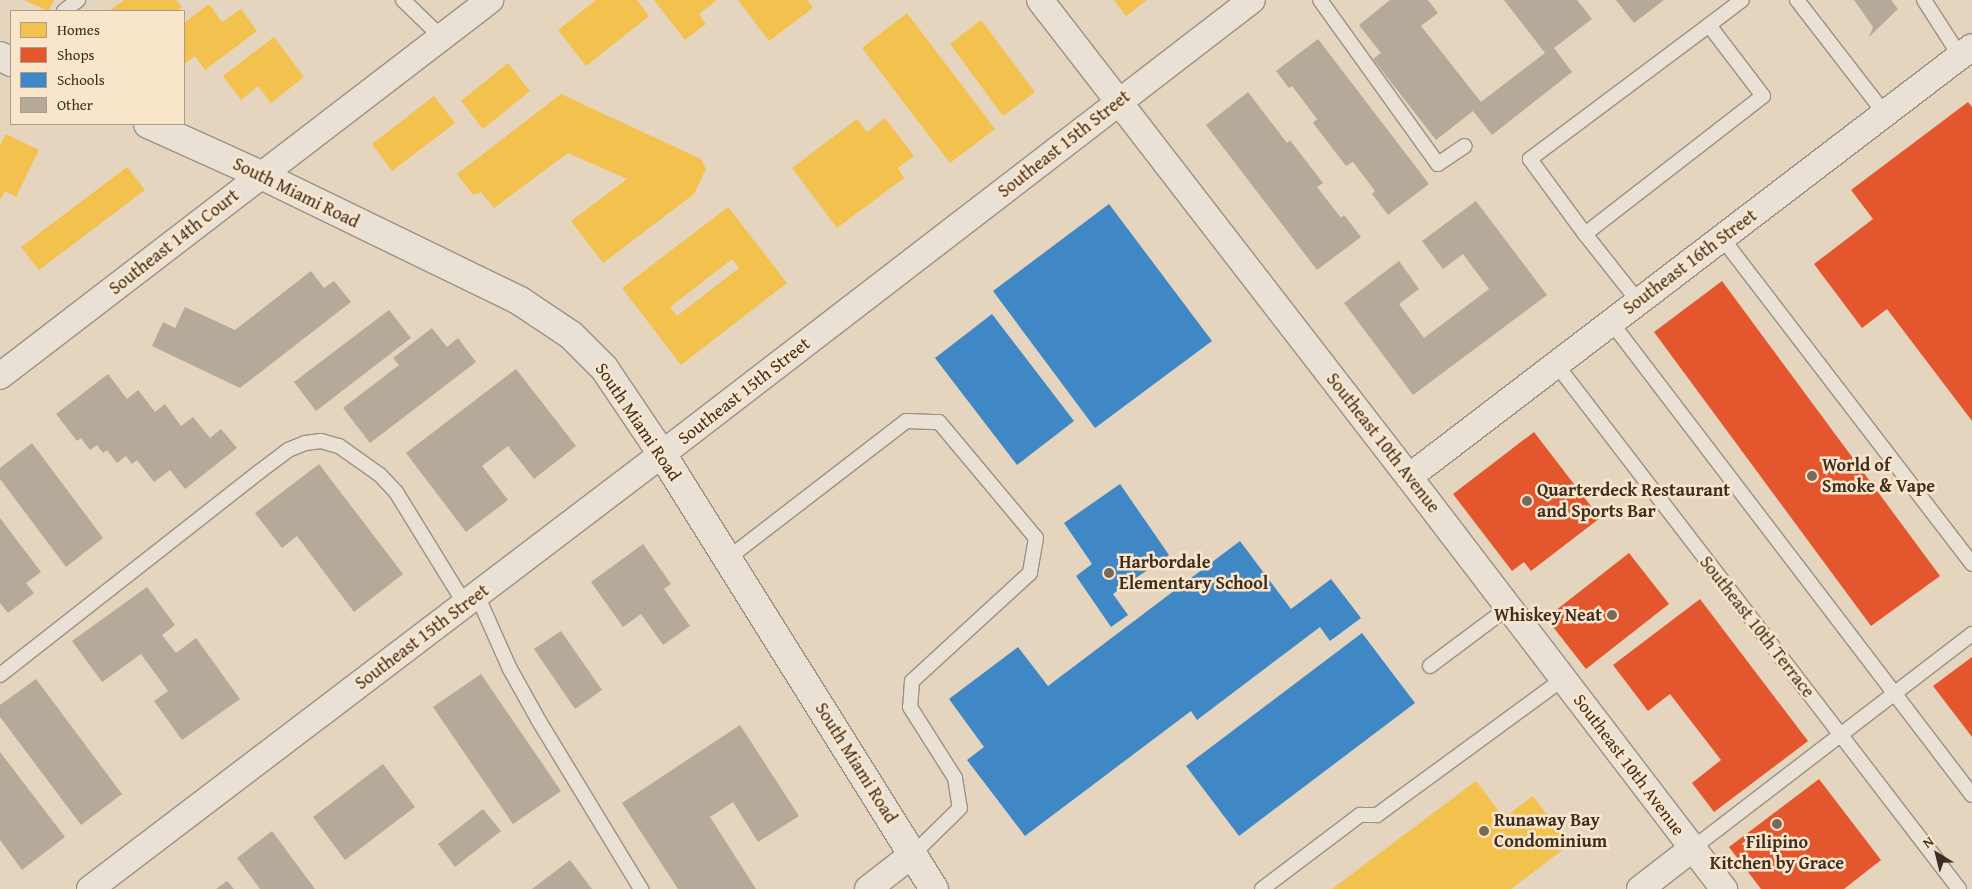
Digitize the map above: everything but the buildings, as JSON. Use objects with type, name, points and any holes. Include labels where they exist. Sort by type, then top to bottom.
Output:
[{"type":"street","name":"Southeast 14th Court","points":[[0,376],[490,0]]},
{"type":"street","name":"Southeast 10th Avenue","points":[[1040,0],[1409,477],[1724,889]]},
{"type":"street","name":"Southeast 15th Street","points":[[90,889],[662,454],[1252,0]]},
{"type":"street","name":"Southeast 16th Street","points":[[1409,477],[1966,52]]},
{"type":"street","name":"South Miami Road","points":[[150,125],[261,175],[520,301],[571,335],[604,368],[662,454],[934,889]]},
{"type":"street","points":[[1640,889],[1693,848]]},
{"type":"street","points":[[868,889],[913,854]]},
{"type":"lane","points":[[65,10],[78,0]]},
{"type":"lane","points":[[403,0],[442,37]]},
{"type":"lane","points":[[1320,0],[1438,164],[1465,146]]},
{"type":"lane","points":[[1638,302],[1530,159],[1742,0]]},
{"type":"lane","points":[[1797,0],[1885,114]]},
{"type":"lane","points":[[1924,0],[1966,52]]},
{"type":"lane","points":[[1585,234],[1763,96],[1710,25]]},
{"type":"lane","points":[[1722,238],[1972,564]]},
{"type":"lane","points":[[1611,322],[1972,795]]},
{"type":"lane","name":"Southeast 10th Terrace","points":[[1556,364],[1959,889]]},
{"type":"lane","points":[[727,559],[906,421],[939,422],[1036,538],[1030,573],[912,681],[910,707],[955,778],[960,808],[913,854]]},
{"type":"lane","points":[[0,675],[288,450],[305,443],[322,441],[339,446],[380,475],[396,492],[471,599],[539,721],[641,889]]},
{"type":"lane","points":[[1430,666],[1508,607]]},
{"type":"lane","points":[[1693,848],[1972,634]]},
{"type":"lane","points":[[1262,889],[1360,815],[1376,815],[1564,679]]},
{"type":"place","name":"World of Smoke & Vape","points":[[1812,476]]},
{"type":"place","name":"Quarterdeck Restaurant and Sports Bar","points":[[1527,501]]},
{"type":"place","name":"Harbordale Elementary School","points":[[1109,573]]},
{"type":"place","name":"Whiskey Neat","points":[[1612,615]]},
{"type":"place","name":"Filipino Kitchen by Grace","points":[[1777,824]]},
{"type":"place","name":"Runaway Bay Condominium","points":[[1484,831]]}]
